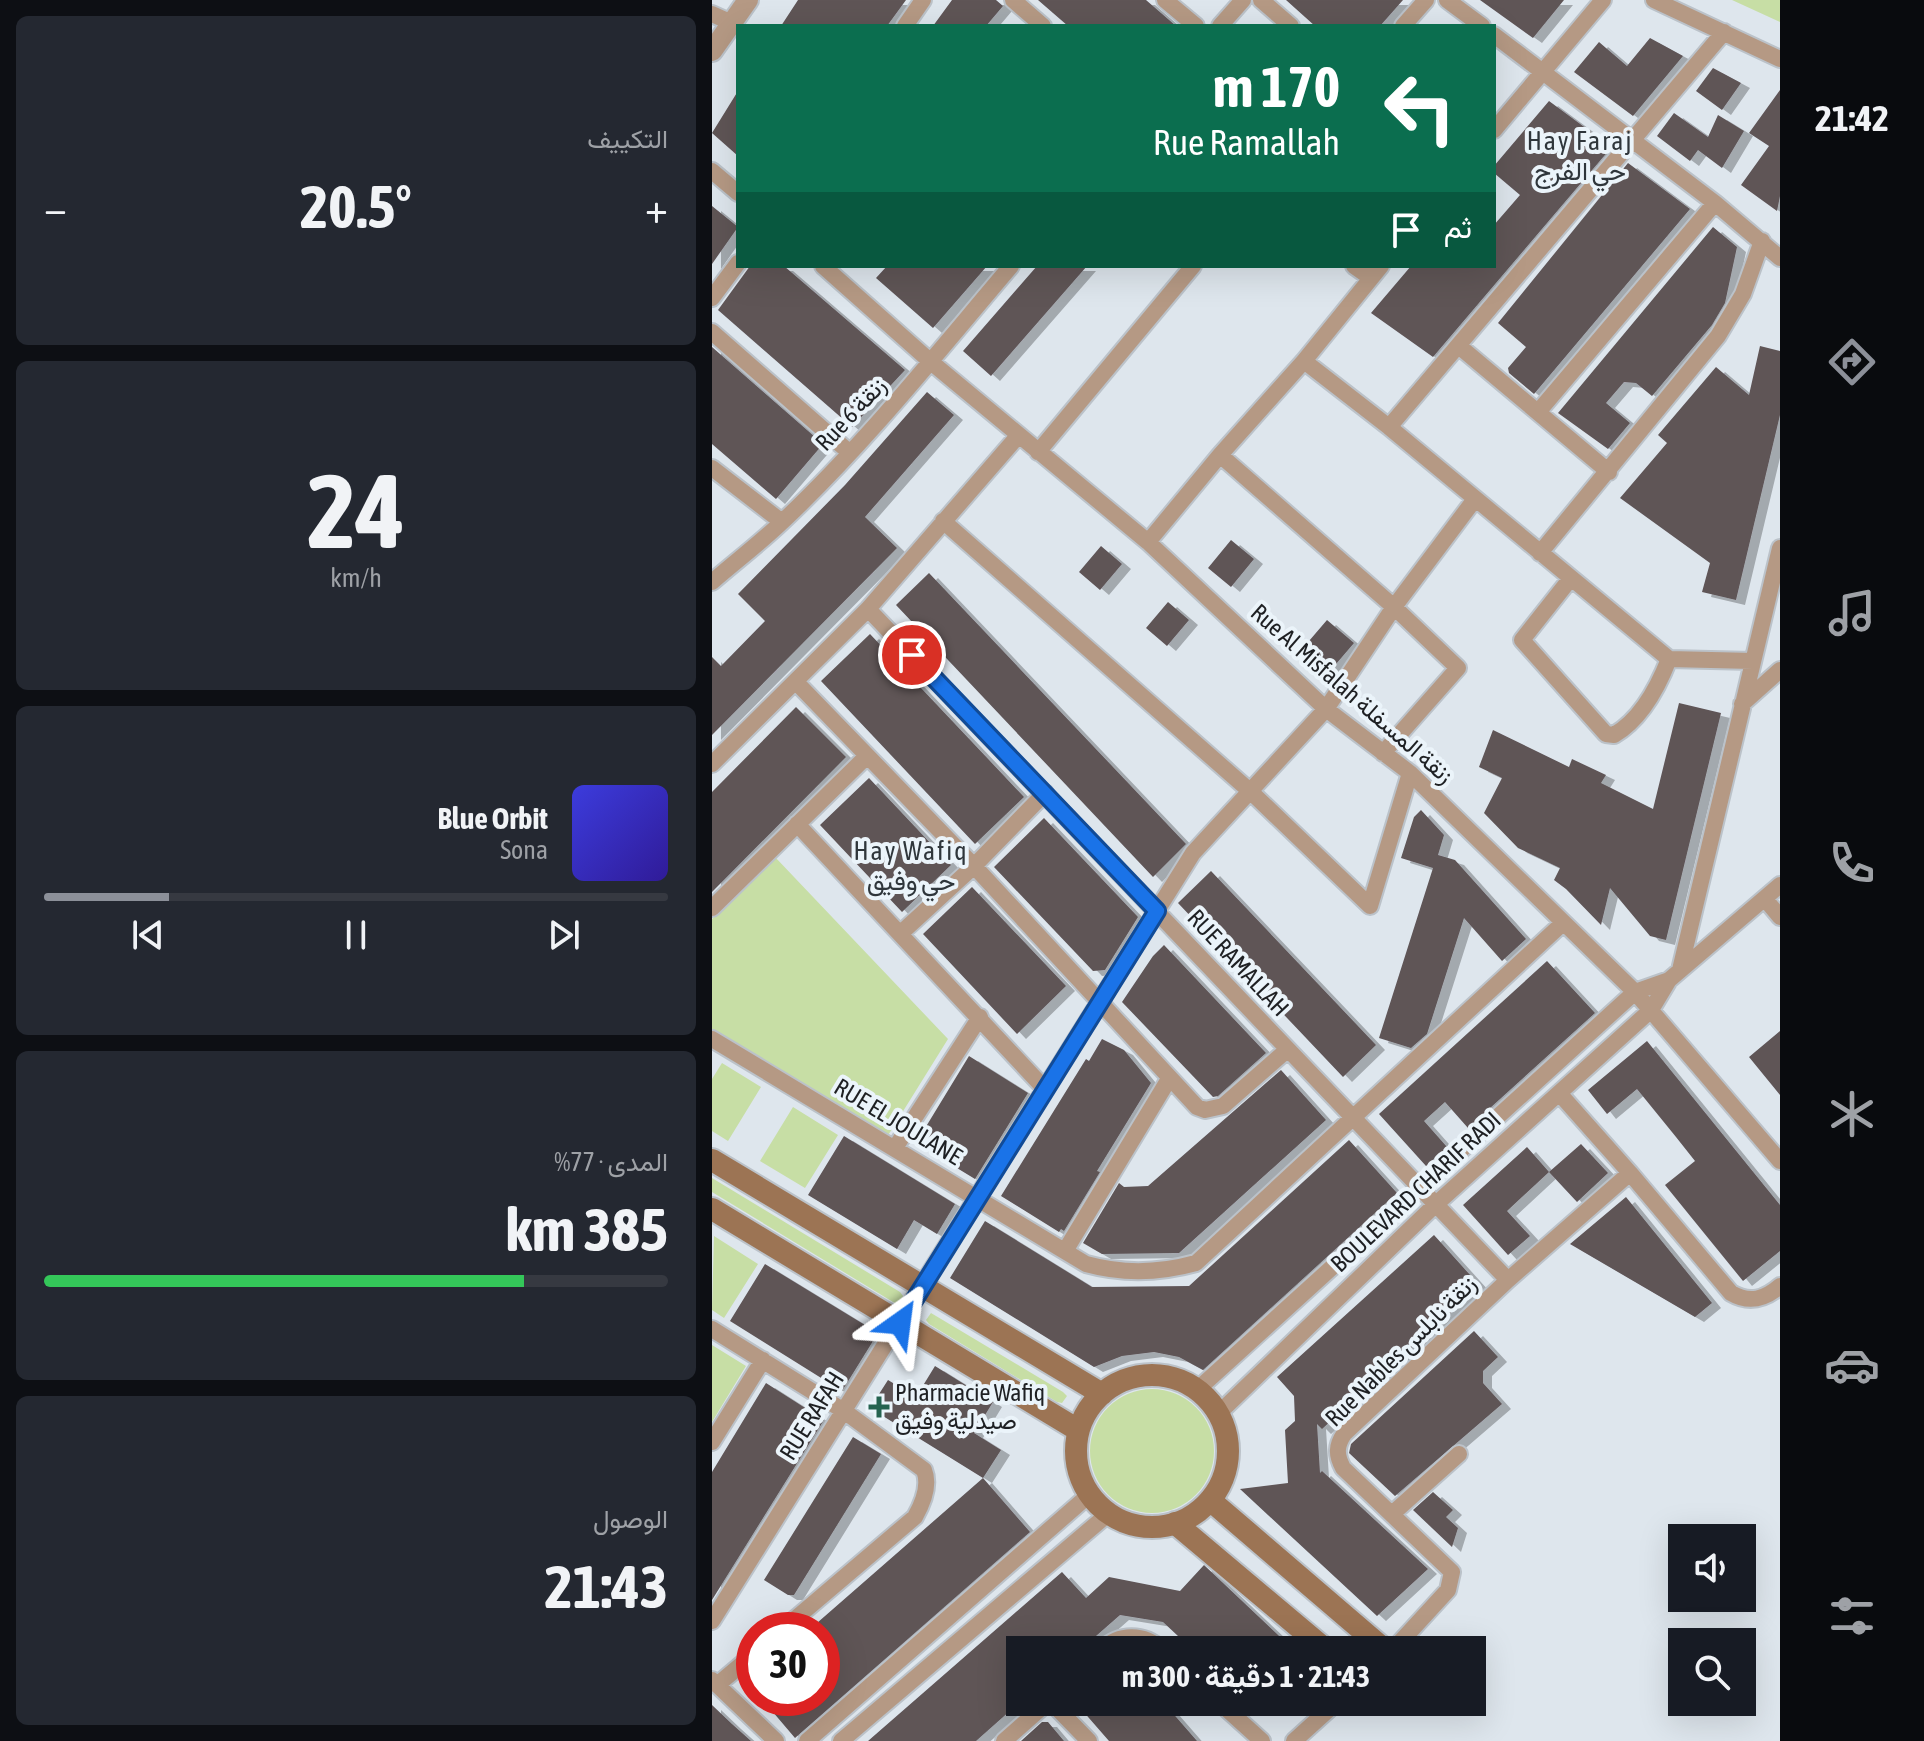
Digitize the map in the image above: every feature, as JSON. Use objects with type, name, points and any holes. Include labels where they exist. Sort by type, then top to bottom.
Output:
[{"type":"main road","points":[[712,1160],[1102,1394]]},
{"type":"main road","points":[[712,1209],[1078,1430]]},
{"type":"main road","points":[[1151,1375],[1174,1378],[1197,1390],[1218,1414],[1226,1435],[1227,1458],[1222,1480],[1210,1500],[1194,1514],[1175,1523],[1151,1528],[1108,1514],[1089,1495],[1077,1464],[1078,1430],[1086,1413],[1102,1394],[1123,1381],[1151,1375]]},
{"type":"main road","points":[[1210,1500],[1369,1636]]},
{"type":"main road","points":[[1175,1523],[1309,1636]]},
{"type":"street","points":[[712,51],[748,0]]},
{"type":"street","points":[[906,24],[923,0]]},
{"type":"street","points":[[1013,0],[1041,24]]},
{"type":"street","points":[[1165,0],[1194,24]]},
{"type":"street","points":[[1222,24],[1243,0]]},
{"type":"street","points":[[1261,0],[1289,24]]},
{"type":"street","points":[[1405,24],[1426,0]]},
{"type":"street","points":[[1447,0],[1479,24]]},
{"type":"street","points":[[1496,128],[1603,0]]},
{"type":"street","points":[[1654,0],[1780,59]]},
{"type":"street","points":[[712,14],[732,23]]},
{"type":"street","points":[[1389,427],[1460,347],[1724,32]]},
{"type":"street","points":[[1496,36],[1715,203],[1780,258]]},
{"type":"street","points":[[712,171],[736,191]]},
{"type":"street","points":[[1538,412],[1715,203]]},
{"type":"street","points":[[1540,553],[1718,336],[1743,294],[1762,241]]},
{"type":"street","points":[[712,298],[736,266]]},
{"type":"street","name":"Rue Al Misfalah زنقة المسفلة","points":[[825,268],[1018,436],[1148,542],[1326,709],[1410,773],[1635,992],[1780,1161]]},
{"type":"street","name":"Rue 6 زنقة","points":[[712,582],[782,522],[849,452],[931,362],[1009,268]]},
{"type":"street","points":[[1038,452],[1191,268]]},
{"type":"street","points":[[1148,542],[1304,361],[1376,272]]},
{"type":"street","points":[[712,332],[849,452]]},
{"type":"street","points":[[1460,347],[1609,472]]},
{"type":"street","points":[[1304,361],[1389,427],[1669,659],[1753,661]]},
{"type":"street","points":[[712,764],[868,609],[1018,436]]},
{"type":"street","points":[[1220,455],[1394,607],[1458,668],[1383,753]]},
{"type":"street","points":[[712,468],[782,522]]},
{"type":"street","name":"RUE RAFAH","points":[[712,1621],[1193,853],[1326,709],[1394,607],[1475,499]]},
{"type":"street","points":[[943,521],[1251,792],[1370,906],[1410,773]]},
{"type":"street","points":[[1675,975],[1780,548]]},
{"type":"street","points":[[1571,578],[1522,640],[1606,734],[1614,735],[1622,730],[1657,688],[1669,659]]},
{"type":"street","name":"RUE RAMALLAH","points":[[868,609],[1508,1280]]},
{"type":"street","points":[[1742,704],[1780,670]]},
{"type":"street","points":[[796,682],[974,866],[1197,1107],[1215,1109],[1223,1106],[1287,1050]]},
{"type":"street","points":[[712,908],[867,756]]},
{"type":"street","points":[[901,933],[974,866],[1045,793]]},
{"type":"street","points":[[797,824],[1045,1089]]},
{"type":"street","points":[[1635,992],[1675,975],[1780,885]]},
{"type":"street","points":[[1765,899],[1780,917]]},
{"type":"street","points":[[1353,1119],[1563,923]]},
{"type":"street","name":"BOULEVARD CHARIF RADI","points":[[1218,1414],[1435,1205],[1651,1010],[1675,975]]},
{"type":"street","name":"BOULEVARD CHARIF RADI","points":[[1197,1390],[1635,992]]},
{"type":"street","points":[[895,1148],[980,1017]]},
{"type":"street","name":"RUE EL JOULANE","points":[[712,1039],[1086,1264],[1129,1272],[1171,1269],[1196,1263],[1353,1119]]},
{"type":"street","points":[[1065,1251],[1169,1079]]},
{"type":"street","points":[[1559,1093],[1731,1293],[1756,1300],[1780,1286]]},
{"type":"street","name":"Rue Nables زنقة نابلس","points":[[1406,1636],[1448,1590],[1452,1572],[1343,1468],[1337,1451],[1338,1443],[1355,1423],[1508,1280],[1630,1173]]},
{"type":"street","points":[[712,1329],[844,1411],[924,1470],[927,1478],[923,1500],[915,1517],[803,1612]]},
{"type":"street","points":[[712,1442],[763,1360]]},
{"type":"street","points":[[1392,1514],[1459,1454]]},
{"type":"street","points":[[807,1741],[1089,1495]]},
{"type":"street","points":[[841,1741],[1108,1514]]},
{"type":"street","points":[[736,1667],[714,1683],[776,1741]]},
{"type":"street","points":[[1004,1741],[1033,1716]]},
{"type":"street","points":[[1064,1716],[1089,1741]]},
{"type":"street","points":[[1234,1716],[1262,1741]]},
{"type":"street","points":[[1294,1741],[1322,1716]]},
{"type":"green space","points":[[1732,0],[1780,0],[1780,22]]},
{"type":"green space","points":[[775,857],[948,1039],[887,1137],[712,1029],[712,919]]},
{"type":"green space","points":[[722,1063],[761,1087],[728,1141],[712,1131],[712,1079]]},
{"type":"green space","points":[[793,1107],[838,1135],[805,1188],[760,1161]]},
{"type":"green space","points":[[712,1178],[900,1292],[903,1296],[898,1304],[712,1192]]},
{"type":"green space","points":[[714,1236],[758,1264],[724,1318],[712,1310]]},
{"type":"green space","points":[[931,1313],[1067,1396],[1062,1403],[1057,1402],[929,1324],[926,1320]]},
{"type":"green space","points":[[712,1345],[746,1366],[712,1422]]},
{"type":"green space","points":[[1152,1389],[1176,1394],[1196,1407],[1209,1427],[1214,1451],[1209,1475],[1196,1495],[1176,1508],[1152,1513],[1128,1508],[1108,1495],[1095,1475],[1090,1451],[1095,1427],[1108,1407],[1128,1394]]},
{"type":"building","points":[[798,0],[906,0],[888,24],[782,24]]},
{"type":"building","points":[[952,0],[996,0],[1003,6],[988,24],[934,24]]},
{"type":"building","points":[[1038,0],[1146,0],[1174,24],[1066,24]]},
{"type":"building","points":[[1286,0],[1403,0],[1382,24],[1313,24]]},
{"type":"building","points":[[1480,0],[1564,0],[1533,38]]},
{"type":"building","points":[[1650,38],[1683,56],[1633,116],[1574,72],[1599,42],[1627,66]]},
{"type":"building","points":[[1713,68],[1741,83],[1722,110],[1696,91]]},
{"type":"building","points":[[1780,90],[1780,196],[1777,211],[1741,185],[1769,146],[1749,133]]},
{"type":"building","points":[[736,94],[736,154],[712,133]]},
{"type":"building","points":[[1549,101],[1610,146],[1433,357],[1371,313],[1409,268],[1496,268],[1496,223],[1520,195],[1496,175],[1496,164]]},
{"type":"building","points":[[1674,113],[1708,137],[1718,115],[1744,131],[1722,168],[1698,150],[1690,161],[1657,136]]},
{"type":"building","points":[[1628,163],[1690,209],[1534,394],[1509,373],[1508,368],[1526,347],[1498,323]]},
{"type":"building","points":[[712,206],[736,225],[736,230],[712,264]]},
{"type":"building","points":[[1713,227],[1737,247],[1725,303],[1712,325],[1652,396],[1636,383],[1624,382],[1606,403],[1630,423],[1608,449],[1558,413]]},
{"type":"building","points":[[749,268],[786,268],[905,370],[852,427],[718,310]]},
{"type":"building","points":[[885,268],[985,268],[933,328],[876,278]]},
{"type":"building","points":[[1035,268],[1085,268],[991,376],[963,351]]},
{"type":"building","points":[[1760,346],[1780,351],[1780,415],[1736,600],[1702,592],[1710,563],[1620,498],[1667,443],[1658,435],[1716,367],[1749,395]]},
{"type":"building","points":[[712,347],[823,444],[776,499],[712,444]]},
{"type":"building","points":[[927,392],[954,415],[865,517],[897,548],[712,735],[712,657],[721,666],[765,621],[738,594],[845,485]]},
{"type":"building","points":[[1231,540],[1254,559],[1231,587],[1208,568]]},
{"type":"building","points":[[1101,546],[1122,564],[1100,590],[1079,572]]},
{"type":"building","points":[[929,573],[1186,844],[1153,877],[896,605]]},
{"type":"building","points":[[1168,602],[1189,620],[1167,646],[1146,628]]},
{"type":"building","points":[[1327,620],[1354,643],[1330,671],[1303,648]]},
{"type":"building","points":[[870,634],[1024,797],[975,844],[821,681]]},
{"type":"building","points":[[1679,703],[1721,713],[1666,940],[1650,936],[1610,888],[1601,925],[1554,880],[1560,868],[1518,848],[1484,813],[1502,778],[1479,767],[1493,730],[1569,767],[1572,759],[1606,775],[1601,783],[1653,809]]},
{"type":"building","points":[[796,707],[846,757],[712,892],[712,792]]},
{"type":"building","points":[[869,778],[951,865],[902,912],[820,825]]},
{"type":"building","points":[[1421,810],[1444,835],[1438,855],[1455,860],[1526,939],[1502,961],[1464,918],[1427,1034],[1411,1048],[1379,1038],[1433,868],[1401,858],[1414,817]]},
{"type":"building","points":[[1044,818],[1138,917],[1105,970],[1093,971],[994,867]]},
{"type":"building","points":[[1211,871],[1376,1045],[1343,1077],[1178,903]]},
{"type":"building","points":[[972,887],[1066,986],[1017,1034],[923,934]]},
{"type":"building","points":[[1164,945],[1266,1053],[1218,1096],[1213,1097],[1122,1002]]},
{"type":"building","points":[[1547,961],[1595,1013],[1468,1128],[1445,1102],[1424,1121],[1447,1147],[1426,1166],[1379,1114]]},
{"type":"building","points":[[1780,1031],[1780,1095],[1749,1057]]},
{"type":"building","points":[[1102,1039],[1124,1050],[1151,1083],[1064,1231],[1061,1229],[1059,1232],[1001,1196],[1086,1059],[1089,1061]]},
{"type":"building","points":[[1647,1041],[1780,1205],[1780,1251],[1743,1281],[1665,1185],[1695,1161],[1676,1137],[1637,1089],[1607,1114],[1588,1090]]},
{"type":"building","points":[[969,1056],[1028,1093],[975,1179],[916,1143]]},
{"type":"building","points":[[1281,1070],[1326,1120],[1179,1253],[1102,1254],[1083,1243],[1119,1183],[1124,1187],[1148,1186]]},
{"type":"building","points":[[844,1136],[955,1204],[937,1234],[914,1220],[897,1249],[808,1195]]},
{"type":"building","points":[[1349,1140],[1397,1193],[1203,1370],[1179,1357],[1154,1352],[1122,1356],[1094,1367],[950,1278],[985,1221],[1092,1287],[1189,1286]]},
{"type":"building","points":[[1581,1144],[1608,1173],[1577,1202],[1549,1172]]},
{"type":"building","points":[[1527,1147],[1549,1172],[1507,1211],[1530,1236],[1508,1255],[1463,1205]]},
{"type":"building","points":[[1626,1197],[1712,1303],[1695,1317],[1570,1244]]},
{"type":"building","points":[[1434,1235],[1480,1286],[1322,1429],[1317,1424],[1320,1473],[1322,1471],[1428,1569],[1377,1616],[1240,1489],[1288,1483],[1285,1430],[1295,1421],[1294,1396],[1277,1377]]},
{"type":"building","points":[[765,1264],[878,1333],[842,1391],[730,1321]]},
{"type":"building","points":[[1474,1331],[1498,1357],[1483,1371],[1483,1383],[1502,1404],[1395,1496],[1349,1453],[1351,1444]]},
{"type":"building","points":[[935,1366],[993,1402],[974,1433],[1001,1450],[983,1478],[870,1408],[888,1380],[916,1397]]},
{"type":"building","points":[[766,1383],[824,1420],[712,1600],[712,1472]]},
{"type":"building","points":[[853,1437],[881,1454],[794,1595],[788,1595],[764,1580]]},
{"type":"building","points":[[983,1478],[1030,1532],[840,1699],[840,1612],[830,1612]]},
{"type":"building","points":[[1433,1492],[1453,1510],[1446,1517],[1458,1528],[1452,1547],[1413,1510]]},
{"type":"building","points":[[1204,1565],[1279,1636],[1178,1636],[1163,1622],[1120,1615],[1096,1636],[1006,1636],[1006,1714],[976,1741],[868,1741],[1062,1572],[1086,1598],[1109,1577],[1180,1591]]},
{"type":"building","points":[[712,1705],[732,1724],[751,1741],[712,1741]]},
{"type":"building","points":[[776,1716],[820,1716],[795,1738]]},
{"type":"building","points":[[1087,1716],[1175,1716],[1197,1741],[1109,1741]]},
{"type":"building","points":[[1042,1722],[1048,1722],[1064,1741],[1021,1741]]},
{"type":"place","name":"Pharmacie Wafiq صيدلية وفيق","points":[[879,1407]]},
{"type":"district","name":"Hay Faraj حي الفرج","points":[[1580,156]]},
{"type":"district","name":"Hay Wafiq حي وفيق","points":[[911,866]]},
{"type":"route","points":[[900,1323],[1157,911],[912,655]]}]
